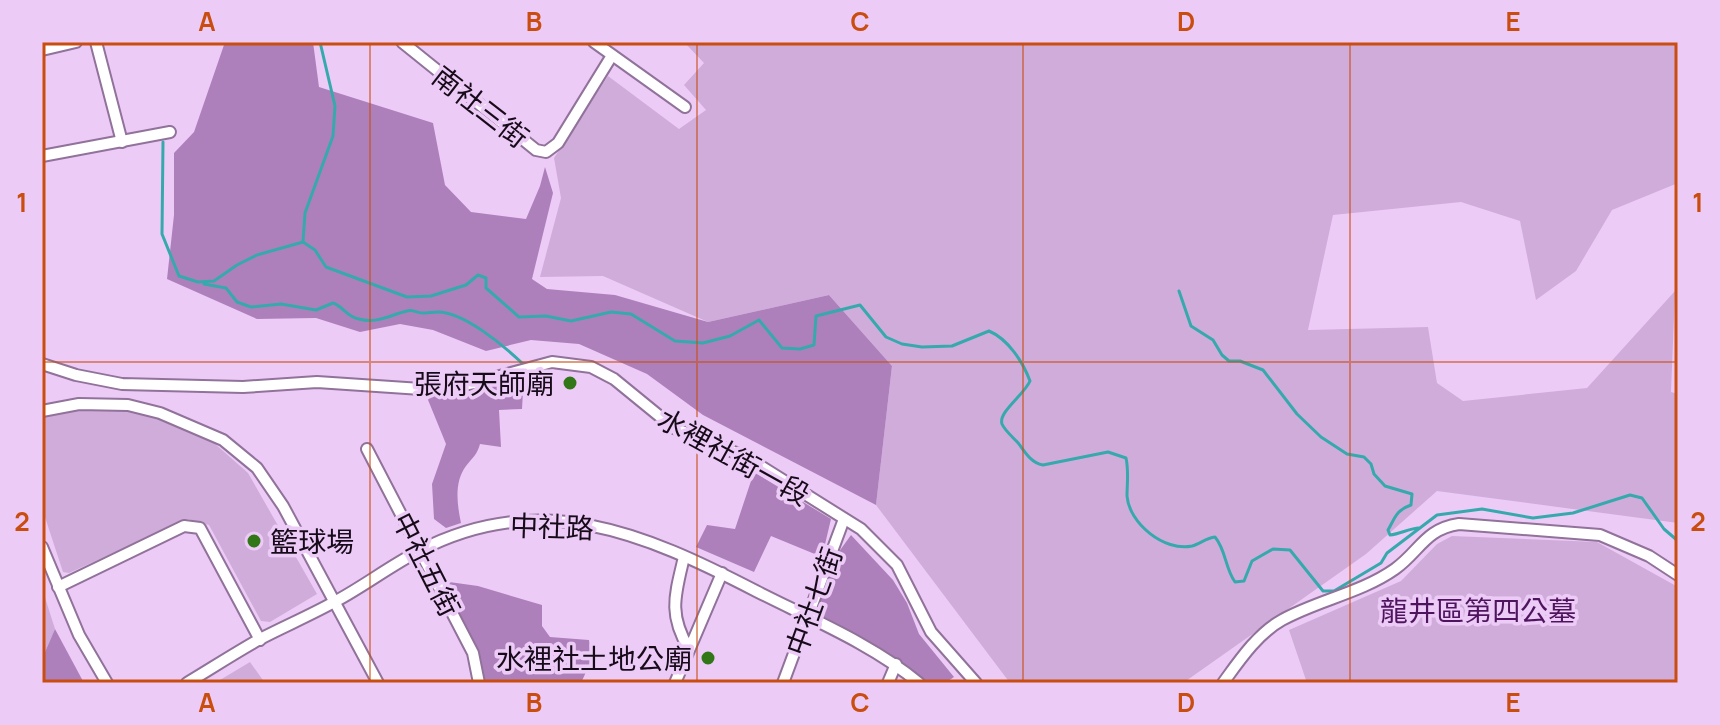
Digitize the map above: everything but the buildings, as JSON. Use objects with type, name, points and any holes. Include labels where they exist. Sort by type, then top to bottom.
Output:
[{"type":"street","points":[[42,50],[76,42]]},
{"type":"street","points":[[96,42],[122,142]]},
{"type":"street","name":"南社三街","points":[[402,42],[536,150],[546,152],[558,143],[611,57]]},
{"type":"street","points":[[594,42],[685,107]]},
{"type":"street","points":[[42,156],[170,132]]},
{"type":"street","name":"水裡社街一段","points":[[42,364],[76,375],[122,384],[243,387],[317,382],[436,390],[552,362],[591,367],[614,379],[674,428],[746,457],[861,529],[897,565],[931,632],[971,681]]},
{"type":"street","points":[[42,411],[79,404],[128,405],[160,413],[223,440],[257,468],[283,506],[378,683]]},
{"type":"street","name":"中社五街","points":[[367,449],[473,653],[479,683]]},
{"type":"street","name":"中社七街","points":[[783,683],[844,519]]},
{"type":"street","name":"中社路","points":[[187,683],[419,551],[480,527],[517,520],[586,523],[615,529],[722,573],[807,616],[896,664],[919,683]]},
{"type":"street","points":[[1223,683],[1254,643],[1281,620],[1385,575],[1397,568],[1428,535],[1443,526],[1459,524],[1600,535],[1649,556],[1678,575]]},
{"type":"street","points":[[58,587],[184,526],[200,528],[260,640]]},
{"type":"street","points":[[42,547],[79,635],[107,683]]},
{"type":"street","points":[[684,557],[673,605],[678,630],[689,649]]},
{"type":"street","points":[[675,683],[722,573]]},
{"type":"street","points":[[888,683],[896,664]]},
{"type":"green space","points":[[684,42],[1678,42],[1678,183],[1612,210],[1576,271],[1536,300],[1520,221],[1461,202],[1333,215],[1308,330],[1428,327],[1437,383],[1463,401],[1587,388],[1675,291],[1671,392],[1678,394],[1678,523],[1437,491],[1366,554],[1183,683],[1010,683],[876,505],[892,366],[829,295],[708,322],[603,276],[540,277],[561,198],[554,158],[608,76],[679,129],[706,110],[684,85],[704,63]]},
{"type":"green space","points":[[97,408],[158,414],[213,442],[248,473],[317,594],[270,622],[261,621],[209,525],[188,519],[69,573],[63,572],[42,508],[42,416]]},
{"type":"green space","name":"龍井區第四公墓","points":[[1452,536],[1597,542],[1678,587],[1678,683],[1307,683],[1289,630],[1401,581],[1437,544]]},
{"type":"green space","points":[[42,588],[55,629],[42,659]]},
{"type":"green space","points":[[250,662],[265,683],[215,683]]},
{"type":"shaded area","points":[[225,42],[313,42],[319,87],[433,123],[445,185],[471,212],[526,219],[545,167],[553,193],[532,279],[547,289],[615,295],[708,322],[829,295],[892,366],[876,505],[703,415],[647,374],[579,344],[531,340],[486,351],[433,330],[400,324],[360,332],[316,318],[257,319],[167,279],[174,215],[174,153],[194,132]]},
{"type":"shaded area","points":[[524,374],[522,409],[499,410],[501,447],[480,444],[462,472],[458,486],[461,523],[446,528],[434,519],[432,484],[446,444],[426,395],[471,392]]},
{"type":"shaded area","points":[[754,472],[831,519],[822,557],[771,536],[754,572],[696,547],[707,525],[735,529]]},
{"type":"shaded area","points":[[851,535],[893,580],[907,603],[919,634],[954,677],[945,683],[928,683],[891,656],[813,611],[838,553]]},
{"type":"shaded area","points":[[442,581],[478,586],[542,605],[542,626],[550,637],[589,640],[591,661],[581,683],[485,683],[479,652]]},
{"type":"shaded area","points":[[55,629],[84,683],[42,683],[42,659]]},
{"type":"waterway","points":[[303,242],[305,213],[333,136],[335,106],[320,42]]},
{"type":"waterway","points":[[163,142],[162,234],[179,276],[198,282],[214,281],[257,255],[303,242],[315,250],[326,267],[407,297],[431,296],[466,285],[478,275],[486,278],[486,288],[519,317],[546,316],[571,321],[611,312],[631,314],[675,341],[703,343],[730,336],[759,320],[782,348],[800,349],[814,345],[816,316],[860,305],[886,337],[902,344],[952,346],[989,331],[1014,352],[1030,381],[1002,419],[1005,429],[1030,458],[1043,465],[1108,452],[1126,458],[1129,506],[1141,525],[1160,540],[1181,547],[1215,537],[1235,582],[1244,581],[1252,561],[1273,549],[1290,550],[1323,591],[1334,591],[1381,563],[1387,553],[1437,515],[1482,509],[1533,518],[1573,513],[1630,495],[1642,498],[1664,529],[1678,541]]},
{"type":"waterway","points":[[204,284],[226,288],[237,302],[251,307],[281,304],[316,310],[333,303],[351,316],[366,320],[378,320],[409,311],[448,313],[471,324],[522,363],[529,364]]},
{"type":"waterway","points":[[1179,291],[1191,326],[1213,340],[1222,355],[1229,361],[1240,361],[1263,370],[1297,414],[1321,437],[1347,454],[1364,457],[1385,486],[1412,494],[1411,505],[1396,515],[1388,530],[1390,535],[1418,528]]},
{"type":"place","name":"張府天師廟","points":[[570,383]]},
{"type":"place","name":"籃球場","points":[[254,541]]},
{"type":"place","name":"水裡社土地公廟","points":[[708,658]]}]
